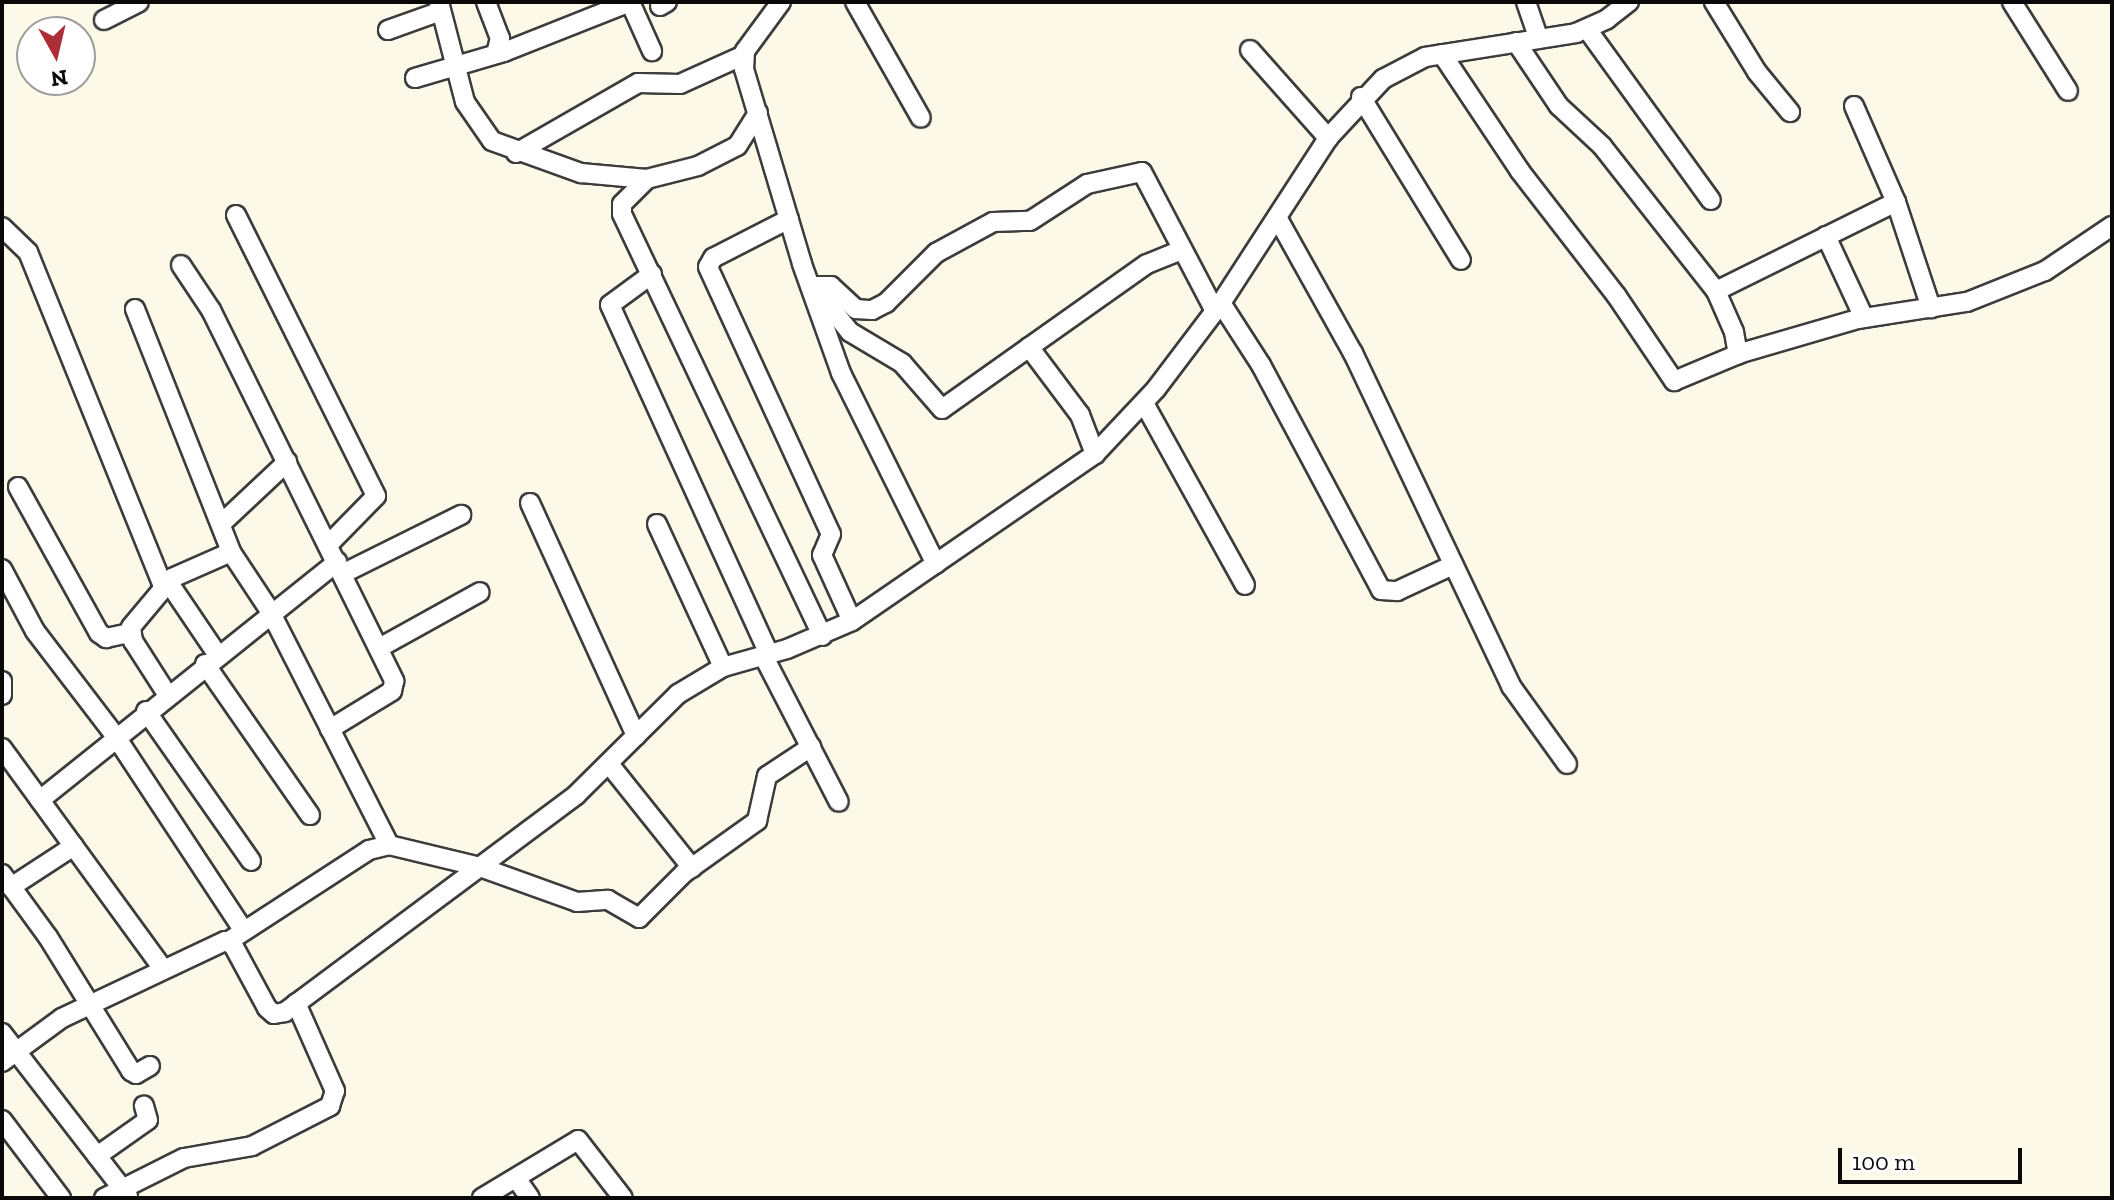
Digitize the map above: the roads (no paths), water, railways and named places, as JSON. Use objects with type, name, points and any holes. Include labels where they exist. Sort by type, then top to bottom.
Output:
[{"type":"street","points":[[104,20],[139,2]]},
{"type":"street","points":[[486,2],[500,38],[496,54]]},
{"type":"street","points":[[415,78],[496,54],[630,2],[652,51]]},
{"type":"street","points":[[855,2],[921,118]]},
{"type":"street","points":[[1526,2],[1539,39]]},
{"type":"street","points":[[2,569],[35,631],[116,737],[236,936],[271,1011],[278,1015],[480,867],[609,764],[678,694],[723,667],[822,636],[852,621],[1095,454],[1144,403],[1218,307],[1328,138],[1361,97],[1383,79],[1442,54],[1587,29],[1629,2]]},
{"type":"street","points":[[1714,2],[1757,72],[1790,112]]},
{"type":"street","points":[[2012,2],[2068,91]]},
{"type":"street","points":[[516,153],[642,81],[680,84],[744,55],[778,3]]},
{"type":"street","points":[[388,30],[440,7],[465,102],[492,141],[516,153],[581,173],[647,179],[730,151],[744,139],[758,113]]},
{"type":"street","points":[[1587,29],[1711,200]]},
{"type":"street","points":[[1516,42],[1562,110],[1602,146],[1716,291],[1734,332],[1738,355]]},
{"type":"street","points":[[1250,50],[1328,138]]},
{"type":"street","points":[[1442,54],[1520,171],[1616,295],[1669,379],[1681,382],[1738,355],[1864,318],[1967,302],[2045,271],[2112,226]]},
{"type":"street","points":[[744,55],[789,219],[841,373],[936,564]]},
{"type":"street","points":[[1361,97],[1461,260]]},
{"type":"street","points":[[1854,106],[1896,202],[1931,308]]},
{"type":"street","points":[[810,281],[839,290],[858,311],[877,308],[936,253],[993,222],[1030,221],[1087,184],[1142,172],[1148,175],[1180,251],[1261,365],[1381,590],[1397,591],[1453,565]]},
{"type":"street","points":[[647,179],[621,208],[822,636]]},
{"type":"street","points":[[1716,291],[1896,202]]},
{"type":"street","points":[[236,215],[375,492],[375,501],[328,545]]},
{"type":"street","points":[[789,219],[713,258],[708,267],[831,534],[822,555],[852,621]]},
{"type":"street","points":[[1278,219],[1353,353],[1511,686],[1567,764]]},
{"type":"street","points":[[2,227],[28,252],[166,585],[310,815]]},
{"type":"street","points":[[1826,236],[1864,318]]},
{"type":"street","points":[[810,281],[850,332],[902,363],[940,409],[1147,264],[1180,251]]},
{"type":"street","points":[[181,265],[211,310],[379,648],[394,688],[330,729]]},
{"type":"street","points":[[652,274],[610,305],[766,655],[839,802]]},
{"type":"street","points":[[135,309],[231,552],[270,611],[389,845]]},
{"type":"street","points":[[1029,347],[1080,415],[1095,454]]},
{"type":"street","points":[[1144,403],[1245,585]]},
{"type":"street","points":[[221,524],[287,462]]},
{"type":"street","points":[[18,487],[96,629],[106,638],[130,633],[166,585],[231,552]]},
{"type":"street","points":[[530,503],[636,736]]},
{"type":"street","points":[[40,800],[270,611],[340,568],[461,515]]},
{"type":"street","points":[[657,524],[723,667]]},
{"type":"street","points":[[379,648],[480,592]]},
{"type":"street","points":[[130,633],[167,694]]},
{"type":"street","points":[[2,681],[2,695]]},
{"type":"street","points":[[146,711],[251,861]]},
{"type":"street","points":[[9,1056],[91,1003],[236,936],[369,850],[389,845],[480,867],[577,902],[608,900],[639,918],[692,868],[757,821],[764,780],[811,747]]},
{"type":"street","points":[[2,748],[8,769],[40,800],[163,969]]},
{"type":"street","points":[[609,764],[692,868]]},
{"type":"street","points":[[74,846],[7,881],[91,1003],[131,1071],[136,1074],[150,1066]]},
{"type":"street","points":[[104,1198],[127,1193],[184,1158],[252,1146],[330,1106],[336,1097],[329,1074],[296,1003]]},
{"type":"street","points":[[2,1033],[9,1056],[127,1193]]},
{"type":"street","points":[[97,1156],[148,1120],[144,1106]]},
{"type":"street","points":[[2,1120],[61,1198]]},
{"type":"street","points":[[482,1198],[581,1140],[623,1198]]},
{"type":"street","points":[[516,1178],[530,1198]]}]
